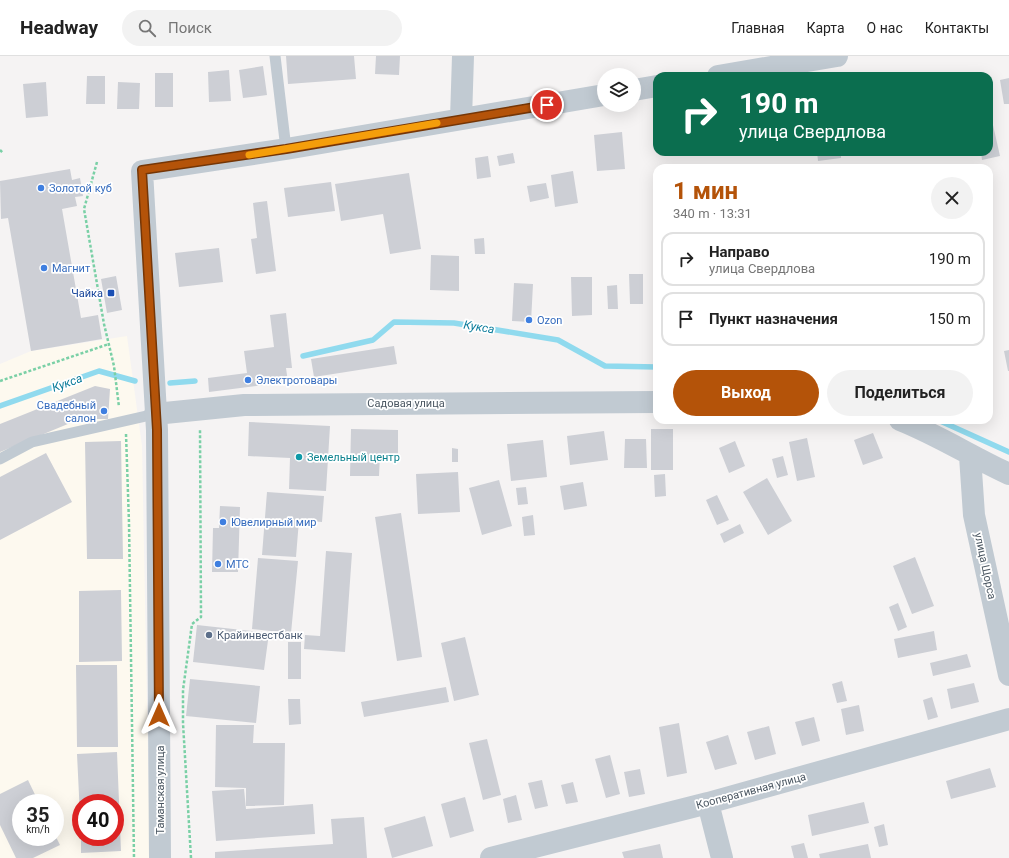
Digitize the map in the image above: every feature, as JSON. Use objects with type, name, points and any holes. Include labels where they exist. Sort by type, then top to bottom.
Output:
[{"type":"street","points":[[461,119],[463,56]]},
{"type":"street","points":[[742,72],[838,56]]},
{"type":"street","points":[[641,89],[653,87]]},
{"type":"street","points":[[286,149],[597,96]]},
{"type":"street","name":"Таманская улица","points":[[160,858],[156,422],[142,170],[286,149]]},
{"type":"street","name":"Садовая улица","points":[[156,422],[251,405],[653,402]]},
{"type":"street","points":[[910,424],[930,432],[970,456],[1009,474]]},
{"type":"street","name":"улица Щорса","points":[[970,456],[974,515],[1009,674]]},
{"type":"street","name":"Кооперативная улица","points":[[491,858],[708,803],[1009,719]]},
{"type":"street","points":[[708,803],[722,858]]},
{"type":"lane","points":[[275,56],[286,149]]},
{"type":"lane","points":[[0,459],[32,442],[120,422],[156,422]]},
{"type":"path","points":[[0,150],[3,153]]},
{"type":"path","points":[[97,162],[84,209],[114,366],[120,422],[126,433],[130,523],[134,858]]},
{"type":"path","points":[[0,381],[109,344]]},
{"type":"path","points":[[126,433],[156,422]]},
{"type":"path","points":[[191,858],[183,723],[183,690],[192,624],[201,617],[200,427]]},
{"type":"shaded area","points":[[127,336],[142,446],[150,858],[0,858],[0,364],[31,351]]},
{"type":"building","points":[[286,56],[354,56],[356,79],[288,84]]},
{"type":"building","points":[[376,56],[400,56],[399,75],[375,74]]},
{"type":"building","points":[[263,66],[267,95],[243,98],[239,70]]},
{"type":"building","points":[[229,70],[231,101],[209,102],[208,72]]},
{"type":"building","points":[[155,73],[173,73],[173,107],[155,107]]},
{"type":"building","points":[[87,76],[105,76],[105,104],[86,104]]},
{"type":"building","points":[[1009,78],[1009,104],[1004,104],[1000,80]]},
{"type":"building","points":[[46,82],[48,116],[26,118],[23,84]]},
{"type":"building","points":[[118,82],[140,83],[139,109],[117,109]]},
{"type":"building","points":[[993,125],[1000,156],[982,160],[982,156],[993,156]]},
{"type":"building","points":[[622,132],[625,169],[597,171],[594,135]]},
{"type":"building","points":[[513,153],[515,163],[499,166],[497,156]]},
{"type":"building","points":[[488,156],[491,177],[477,179],[475,158]]},
{"type":"building","points":[[817,156],[841,156],[841,158],[818,161]]},
{"type":"building","points":[[70,169],[72,180],[80,178],[83,196],[75,197],[77,206],[62,209],[81,318],[98,315],[102,339],[31,351],[8,218],[1,219],[0,181]]},
{"type":"building","points":[[573,171],[578,203],[555,207],[551,175]]},
{"type":"building","points":[[409,173],[421,249],[390,254],[383,214],[341,221],[335,184]]},
{"type":"building","points":[[331,182],[335,211],[288,217],[284,188]]},
{"type":"building","points":[[546,183],[549,198],[530,202],[527,186]]},
{"type":"building","points":[[267,201],[276,271],[256,274],[251,239],[257,238],[253,203]]},
{"type":"building","points":[[484,238],[485,254],[475,254],[474,239]]},
{"type":"building","points":[[219,248],[223,282],[179,287],[175,253]]},
{"type":"building","points":[[431,255],[459,256],[459,291],[430,290]]},
{"type":"building","points":[[629,274],[643,274],[643,304],[630,304]]},
{"type":"building","points":[[116,276],[122,310],[107,313],[101,279]]},
{"type":"building","points":[[571,277],[592,277],[592,315],[572,316]]},
{"type":"building","points":[[514,283],[533,284],[531,322],[512,321]]},
{"type":"building","points":[[617,285],[618,309],[608,309],[607,286]]},
{"type":"building","points":[[286,313],[292,368],[286,368],[288,382],[209,392],[208,378],[247,373],[244,351],[274,347],[270,315]]},
{"type":"building","points":[[394,346],[397,364],[314,377],[311,359]]},
{"type":"building","points":[[1009,350],[1009,371],[1008,371],[1004,351]]},
{"type":"building","points":[[95,386],[110,389],[108,419],[80,419],[0,452],[0,424]]},
{"type":"building","name":"Земельный центр","points":[[249,422],[330,426],[326,491],[289,489],[290,458],[248,456]]},
{"type":"building","points":[[351,429],[398,430],[398,455],[380,455],[379,476],[350,476]]},
{"type":"building","points":[[651,429],[673,429],[673,470],[651,470]]},
{"type":"building","points":[[604,431],[608,460],[570,465],[567,436]]},
{"type":"building","points":[[873,433],[883,458],[863,465],[854,440]]},
{"type":"building","points":[[807,438],[815,477],[797,481],[789,442]]},
{"type":"building","points":[[625,439],[646,439],[647,468],[624,468]]},
{"type":"building","points":[[543,440],[547,477],[511,481],[507,444]]},
{"type":"building","points":[[121,441],[123,559],[87,559],[85,442]]},
{"type":"building","points":[[735,441],[745,466],[729,473],[719,448]]},
{"type":"building","points":[[452,448],[458,449],[458,462],[452,462]]},
{"type":"building","points":[[46,453],[72,502],[0,540],[0,477]]},
{"type":"building","points":[[783,456],[788,475],[777,478],[772,459]]},
{"type":"building","points":[[458,472],[460,512],[418,514],[416,474]]},
{"type":"building","points":[[665,474],[666,496],[655,497],[654,475]]},
{"type":"building","points":[[767,478],[792,521],[768,535],[743,492]]},
{"type":"building","points":[[499,480],[512,526],[482,535],[469,488]]},
{"type":"building","points":[[583,482],[587,506],[564,510],[560,486]]},
{"type":"building","points":[[526,487],[528,504],[518,505],[516,488]]},
{"type":"building","points":[[267,492],[324,496],[322,522],[299,520],[296,557],[262,555]]},
{"type":"building","points":[[717,495],[729,520],[717,525],[706,500]]},
{"type":"building","points":[[220,506],[240,507],[238,572],[212,572],[213,528],[219,528]]},
{"type":"building","points":[[401,513],[422,657],[397,661],[375,517]]},
{"type":"building","points":[[533,515],[535,535],[524,536],[522,517]]},
{"type":"building","points":[[740,524],[744,533],[724,543],[720,534]]},
{"type":"building","points":[[326,551],[352,553],[345,652],[304,649],[305,635],[320,636]]},
{"type":"building","points":[[915,557],[934,606],[912,614],[893,566]]},
{"type":"building","points":[[258,558],[298,561],[291,633],[252,629]]},
{"type":"building","points":[[121,590],[122,661],[79,662],[79,591]]},
{"type":"building","points":[[898,603],[907,627],[898,631],[889,607]]},
{"type":"building","points":[[197,625],[269,633],[264,670],[193,662]]},
{"type":"building","points":[[934,631],[937,650],[898,658],[894,639]]},
{"type":"building","points":[[465,637],[479,695],[454,701],[441,643]]},
{"type":"building","points":[[288,642],[301,642],[301,679],[288,679]]},
{"type":"building","points":[[967,654],[971,667],[933,676],[930,663]]},
{"type":"building","points":[[76,665],[117,665],[118,747],[77,747]]},
{"type":"building","points":[[190,679],[260,686],[256,723],[186,716]]},
{"type":"building","points":[[842,681],[847,701],[837,703],[832,684]]},
{"type":"building","points":[[974,683],[979,702],[951,709],[947,689]]},
{"type":"building","points":[[446,687],[449,702],[364,717],[361,702]]},
{"type":"building","points":[[932,697],[938,717],[928,720],[923,700]]},
{"type":"building","points":[[288,699],[300,699],[301,724],[289,725]]},
{"type":"building","points":[[859,705],[864,731],[846,735],[841,709]]},
{"type":"building","points":[[814,717],[820,741],[802,746],[795,722]]},
{"type":"building","points":[[679,723],[687,773],[667,777],[659,727]]},
{"type":"building","points":[[216,725],[254,725],[253,743],[285,743],[284,805],[246,806],[246,788],[215,787]]},
{"type":"building","points":[[769,726],[776,754],[755,760],[747,732]]},
{"type":"building","points":[[728,735],[737,764],[715,770],[706,742]]},
{"type":"building","points":[[487,739],[501,795],[483,800],[469,743]]},
{"type":"building","points":[[117,752],[119,794],[79,794],[77,754]]},
{"type":"building","points":[[610,755],[620,794],[606,798],[595,759]]},
{"type":"building","points":[[990,768],[996,787],[951,799],[946,781]]},
{"type":"building","points":[[640,769],[645,794],[629,797],[624,772]]},
{"type":"building","points":[[28,780],[35,794],[12,794],[12,846],[58,846],[33,858],[16,858],[0,825],[0,794]]},
{"type":"building","points":[[542,780],[548,806],[535,809],[528,783]]},
{"type":"building","points":[[573,782],[578,802],[566,804],[561,785]]},
{"type":"building","points":[[244,789],[246,809],[313,804],[315,834],[216,841],[212,791]]},
{"type":"building","points":[[516,795],[522,820],[508,823],[503,799]]},
{"type":"building","points":[[465,797],[474,831],[450,838],[441,804]]},
{"type":"building","points":[[864,802],[869,823],[812,836],[808,815]]},
{"type":"building","points":[[425,816],[433,846],[392,858],[384,828]]},
{"type":"building","points":[[364,817],[367,858],[215,858],[215,852],[333,844],[331,819]]},
{"type":"building","points":[[884,824],[888,845],[879,847],[874,827]]},
{"type":"building","points":[[804,843],[808,858],[794,858],[791,846]]},
{"type":"building","points":[[660,844],[663,858],[624,858],[622,852]]},
{"type":"building","points":[[868,844],[871,858],[820,858],[819,854]]},
{"type":"building","points":[[81,846],[121,846],[121,851],[81,853]]},
{"type":"waterway","name":"Кукса","points":[[303,356],[373,340],[394,322],[454,323],[558,340],[605,366],[653,367]]},
{"type":"waterway","name":"Кукса","points":[[0,406],[99,371],[135,381]]},
{"type":"waterway","name":"Кукса","points":[[170,383],[195,381]]},
{"type":"waterway","name":"Кукса","points":[[947,424],[1009,452]]},
{"type":"slow traffic","points":[[249,155],[437,123]]},
{"type":"place","name":"Золотой куб","points":[[41,188]]},
{"type":"place","name":"Магнит","points":[[44,268]]},
{"type":"place","name":"Чайка","points":[[111,293]]},
{"type":"place","name":"Ozon","points":[[529,320]]},
{"type":"place","name":"Электротовары","points":[[248,380]]},
{"type":"place","name":"Свадебный салон","points":[[104,411]]},
{"type":"place","name":"Земельный центр","points":[[299,457]]},
{"type":"place","name":"Ювелирный мир","points":[[223,522]]},
{"type":"place","name":"МТС","points":[[218,564]]},
{"type":"place","name":"Крайинвестбанк","points":[[209,635]]},
{"type":"route","points":[[159,715],[157,430],[142,170],[286,149],[547,105]]}]
